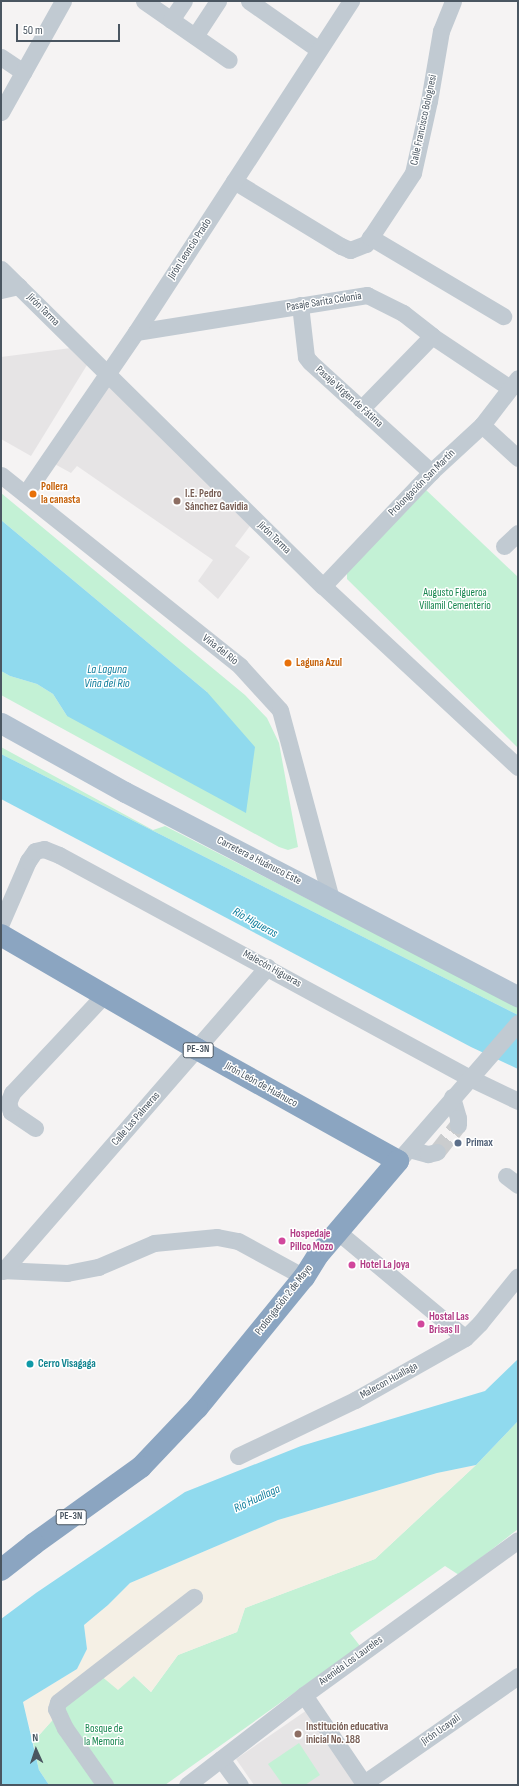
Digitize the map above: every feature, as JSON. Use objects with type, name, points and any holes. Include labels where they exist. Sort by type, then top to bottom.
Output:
[{"type":"highway","name":"Jirón León de Huánuco","points":[[1,935],[103,996],[197,1049],[404,1155]]},
{"type":"highway","name":"Prolongación 2 de Mayo","points":[[1,1570],[34,1544],[141,1467],[197,1408],[304,1277],[318,1255],[404,1155]]},
{"type":"main road","name":"Carretera a Huánuco Este","points":[[1,723],[125,792],[518,997]]},
{"type":"street","points":[[1,112],[64,1]]},
{"type":"street","points":[[144,1],[229,60]]},
{"type":"street","points":[[171,20],[184,1]]},
{"type":"street","points":[[194,36],[218,1]]},
{"type":"street","points":[[249,1],[320,50]]},
{"type":"street","name":"Jirón Leoncio Prado","points":[[25,494],[136,332],[351,1]]},
{"type":"street","name":"Calle Francisco Bolognesi","points":[[234,180],[341,246],[350,250],[366,244],[413,173],[429,101],[441,31],[453,1]]},
{"type":"street","points":[[1,57],[23,72]]},
{"type":"street","points":[[370,238],[503,316]]},
{"type":"street","name":"Jirón Tarma","points":[[1,269],[323,586],[518,766]]},
{"type":"street","points":[[1,290],[19,286]]},
{"type":"street","name":"Pasaje Sarita Colonia","points":[[136,332],[367,295],[403,313],[432,336],[514,383]]},
{"type":"street","name":"Pasaje Virgen de Fátima","points":[[300,305],[306,357],[431,472]]},
{"type":"street","points":[[361,409],[432,336]]},
{"type":"street","name":"Prolongación San Martín","points":[[323,586],[431,472],[482,425],[514,383]]},
{"type":"street","points":[[482,425],[518,458]]},
{"type":"street","name":"Viña del Río","points":[[1,475],[240,666],[280,710],[331,899]]},
{"type":"street","points":[[504,546],[518,533]]},
{"type":"street","name":"Malecón Higueras","points":[[1,923],[28,861],[35,851],[44,849],[59,855],[518,1101]]},
{"type":"street","name":"Calle Las Palmeras","points":[[2,1270],[197,1049],[267,967]]},
{"type":"street","points":[[35,1128],[11,1112],[8,1103],[12,1093],[103,996]]},
{"type":"street","name":"PE-3N","points":[[471,1076],[518,1023]]},
{"type":"street","name":"Prolongación 2 de Mayo","points":[[404,1155],[471,1076]]},
{"type":"street","points":[[452,1097],[458,1118],[458,1125]]},
{"type":"street","points":[[404,1155],[437,1152]]},
{"type":"street","points":[[338,1232],[465,1338]]},
{"type":"street","points":[[2,1270],[67,1273],[98,1267],[154,1244],[217,1237],[238,1241],[304,1277]]},
{"type":"street","name":"Malecon Huallaga","points":[[238,1456],[355,1400],[465,1338],[480,1324],[518,1276]]},
{"type":"street","name":"Avenida Los Laureles","points":[[187,1785],[304,1695],[518,1540]]},
{"type":"street","points":[[105,1785],[65,1728],[56,1709],[58,1702],[194,1597]]},
{"type":"street","name":"Jirón Ucayali","points":[[364,1784],[518,1676]]},
{"type":"street","points":[[304,1695],[364,1784]]},
{"type":"street","points":[[221,1759],[240,1785]]},
{"type":"shaded area","points":[[71,348],[87,365],[31,456],[1,439],[1,357]]},
{"type":"shaded area","name":"I.E. Pedro Sánchez Gavidia","points":[[107,384],[250,526],[235,546],[250,557],[218,599],[198,581],[213,560],[77,466],[71,473],[51,462]]},
{"type":"shaded area","name":"Institución educativa inicial No. 188","points":[[307,1710],[358,1782],[353,1785],[254,1785],[236,1759]]},
{"type":"green space","name":"Augusto Figueroa Villamil Cementerio","points":[[425,489],[518,577],[518,748],[347,579],[347,570]]},
{"type":"green space","points":[[1,493],[245,695],[267,718],[279,743],[298,847],[288,850],[279,847],[1,695],[1,671],[10,676],[37,684],[53,694],[67,716],[207,692],[1,520]]},
{"type":"green space","points":[[1,747],[153,830],[165,826],[518,1006],[518,1015],[1,754]]},
{"type":"green space","name":"Bosque de la Memoria","points":[[518,1421],[518,1529],[459,1575],[445,1566],[350,1633],[360,1646],[165,1785],[49,1785],[39,1770],[33,1742],[81,1688],[100,1675],[134,1676],[151,1692],[178,1655],[237,1632],[245,1608],[375,1559],[476,1465]]},
{"type":"green space","points":[[299,1743],[320,1775],[305,1785],[283,1785],[268,1764]]},
{"type":"sand","points":[[476,1465],[375,1559],[245,1608],[237,1632],[178,1655],[151,1692],[134,1676],[118,1690],[100,1675],[81,1688],[33,1742],[23,1702],[77,1669],[87,1649],[84,1625],[108,1605],[130,1583],[278,1520],[437,1473]]},
{"type":"water","name":"La Laguna Viña del Rio","points":[[1,520],[207,692],[255,747],[246,813],[67,716],[53,694],[37,684],[10,676],[1,671]]},
{"type":"water","name":"Río Higueras","points":[[1,754],[518,1015],[518,1069],[471,1047],[1,799]]},
{"type":"water","name":"Río Huallaga","points":[[518,1359],[518,1421],[476,1465],[437,1473],[278,1520],[130,1583],[108,1605],[84,1625],[87,1649],[77,1669],[23,1702],[39,1770],[49,1785],[1,1785],[1,1619],[36,1593],[185,1492],[301,1446],[485,1391]]},
{"type":"tunnel","points":[[437,1152],[458,1125]]},
{"type":"place","name":"Pollera la canasta","points":[[33,494]]},
{"type":"place","name":"I.E. Pedro Sánchez Gavidia","points":[[177,501]]},
{"type":"place","name":"Laguna Azul","points":[[288,663]]},
{"type":"place","name":"Primax","points":[[458,1143]]},
{"type":"place","name":"Hospedaje Pillco Mozo","points":[[282,1241]]},
{"type":"place","name":"Hotel La Joya","points":[[352,1265]]},
{"type":"place","name":"Hostal Las Brisas II","points":[[421,1324]]},
{"type":"place","name":"Cerro Visagaga","points":[[30,1364]]},
{"type":"place","name":"Institución educativa inicial No. 188","points":[[298,1734]]}]
